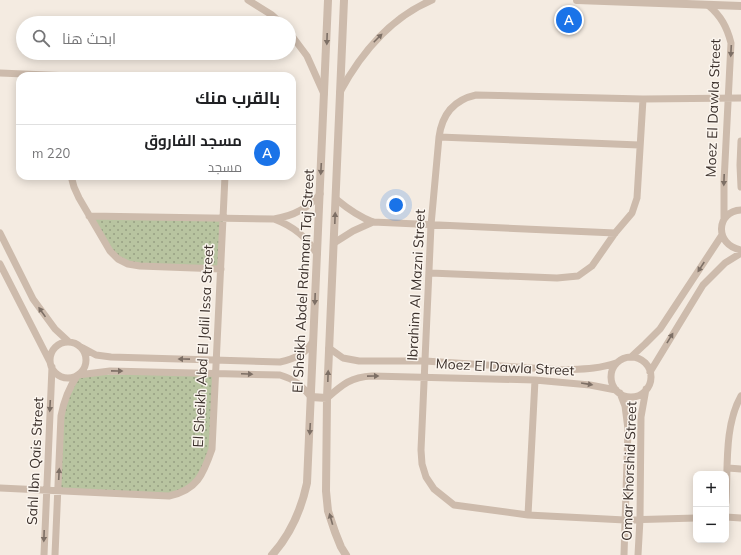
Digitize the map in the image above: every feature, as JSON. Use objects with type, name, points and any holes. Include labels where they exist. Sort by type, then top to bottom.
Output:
[{"type":"street","points":[[248,0],[273,16]]},
{"type":"street","name":"El Sheikh Abdel Rahman Taj Street","points":[[272,555],[290,531],[298,516],[307,483],[328,0]]},
{"type":"street","name":"El Sheikh Abdel Rahman Taj Street","points":[[344,0],[327,398],[326,491],[328,511],[334,532],[346,555]]},
{"type":"street","points":[[340,92],[354,68],[375,41],[400,18],[432,0]]},
{"type":"street","points":[[577,0],[741,6]]},
{"type":"street","name":"Moez El Dawla Street","points":[[708,5],[717,12],[724,22],[731,43],[724,182],[724,218],[721,228],[722,235]]},
{"type":"street","points":[[296,40],[307,56],[324,95]]},
{"type":"street","points":[[0,73],[16,74]]},
{"type":"street","name":"Ibrahim Al Mazni Street","points":[[693,518],[625,520],[528,515],[454,505],[434,488],[426,477],[422,464],[421,450],[431,225],[439,138],[440,130],[449,110],[457,102],[466,97],[476,95],[741,98]]},
{"type":"street","points":[[430,273],[557,278],[574,276],[586,271],[592,266],[632,213],[635,206],[637,198],[643,98]]},
{"type":"street","points":[[439,138],[639,145]]},
{"type":"street","name":"Moez El Dawla Street","points":[[741,141],[741,187]]},
{"type":"street","points":[[73,180],[74,187],[89,216],[110,251],[118,259],[128,264],[140,266],[221,269]]},
{"type":"street","name":"El Sheikh Abd El Jalil Issa Street","points":[[0,488],[169,496],[188,490],[203,474],[212,449],[225,180]]},
{"type":"street","points":[[89,216],[274,219],[283,218],[300,211],[320,194]]},
{"type":"street","points":[[336,199],[363,219],[373,222],[616,233]]},
{"type":"street","points":[[724,218],[732,212],[741,210]]},
{"type":"street","points":[[274,219],[299,232],[309,242],[317,254]]},
{"type":"street","points":[[334,244],[353,231],[373,222]]},
{"type":"street","points":[[0,233],[33,299],[51,324],[68,341],[78,344],[85,353],[85,367],[78,375]]},
{"type":"street","points":[[722,235],[724,241],[729,246],[741,250]]},
{"type":"street","points":[[631,357],[660,329],[722,235]]},
{"type":"street","points":[[650,372],[703,285],[725,263],[741,253]]},
{"type":"street","points":[[0,264],[51,365],[56,373],[63,377],[70,378],[78,375],[110,371],[280,375],[288,377],[296,382],[311,397],[327,398]]},
{"type":"street","points":[[51,365],[51,354],[55,348],[60,343],[68,341]]},
{"type":"street","points":[[82,348],[96,355],[111,357],[280,362],[303,353],[309,348],[313,341]]},
{"type":"street","name":"Moez El Dawla Street","points":[[329,348],[343,358],[359,361],[425,361],[563,370],[608,366],[616,363]]},
{"type":"street","points":[[631,357],[643,361],[650,372],[650,378],[646,389],[642,393],[631,397],[618,392],[612,385],[611,378],[616,363],[624,358],[631,357]]},
{"type":"street","name":"Sahl Ibn Qais Street","points":[[44,555],[51,365]]},
{"type":"street","name":"Sahl Ibn Qais Street","points":[[55,555],[61,416],[69,387],[78,375]]},
{"type":"street","name":"Moez El Dawla Street","points":[[327,398],[344,384],[362,376],[424,376],[535,380],[590,385],[618,392]]},
{"type":"street","points":[[528,515],[535,380]]},
{"type":"street","name":"Omar Khorshid Street","points":[[638,555],[640,519],[641,417],[646,389]]},
{"type":"street","name":"Omar Khorshid Street","points":[[618,392],[625,406],[628,429],[624,555]]},
{"type":"street","points":[[728,471],[730,426],[733,413],[741,396]]},
{"type":"street","points":[[728,468],[741,469]]},
{"type":"street","points":[[729,517],[741,518]]},
{"type":"green space","points":[[89,216],[223,219],[221,269],[140,266],[118,259]]},
{"type":"green space","points":[[216,373],[212,449],[203,473],[178,494],[58,490],[61,416],[78,375]]},
{"type":"place","name":"مسجد الفاروق","points":[[569,20]]}]
